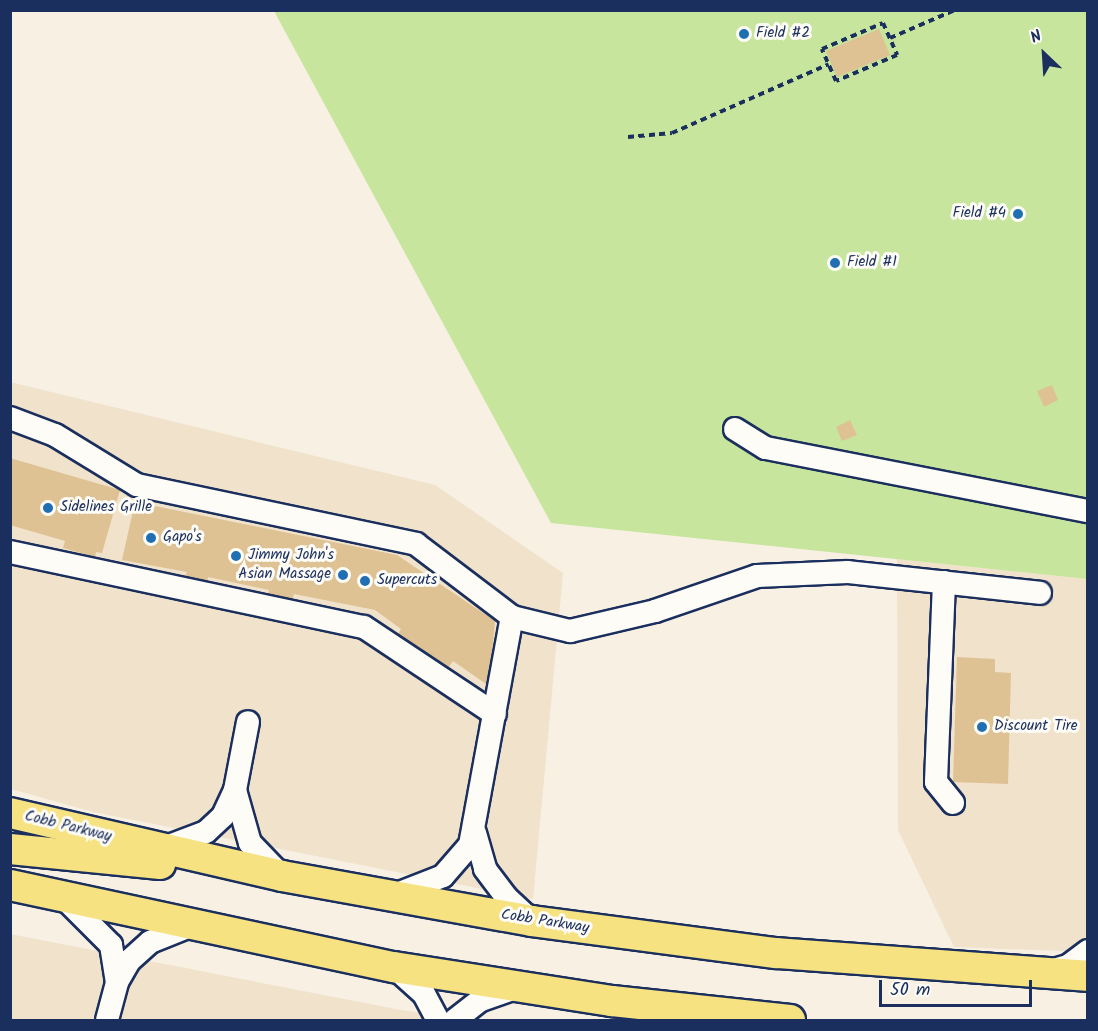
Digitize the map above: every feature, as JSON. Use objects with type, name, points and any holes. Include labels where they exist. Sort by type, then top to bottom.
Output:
[{"type":"main road","name":"Cobb Parkway","points":[[10,813],[282,876],[388,897],[532,921],[776,953],[1088,976]]},
{"type":"main road","points":[[10,849],[129,862],[235,865]]},
{"type":"main road","points":[[10,885],[190,926],[394,967],[517,988],[790,1020]]},
{"type":"lane","points":[[10,418],[55,435],[137,485],[416,544],[512,617],[570,631],[655,611],[757,576],[848,572],[1040,593]]},
{"type":"lane","points":[[735,429],[766,448],[1088,511]]},
{"type":"lane","points":[[10,552],[364,627],[495,714]]},
{"type":"lane","points":[[944,582],[936,782],[953,803]]},
{"type":"lane","points":[[388,897],[443,876],[464,856],[475,833],[512,617]]},
{"type":"lane","points":[[161,849],[194,838],[215,825],[236,790],[248,722]]},
{"type":"lane","points":[[236,790],[250,843],[282,876]]},
{"type":"lane","points":[[475,833],[485,869],[506,897],[532,921]]},
{"type":"lane","points":[[65,899],[111,945],[118,969],[107,1020]]},
{"type":"lane","points":[[117,982],[129,961],[144,947],[190,926]]},
{"type":"lane","points":[[1043,974],[1068,966],[1088,951]]},
{"type":"lane","points":[[394,967],[424,994],[438,1020]]},
{"type":"lane","points":[[455,1020],[481,1000],[517,988]]},
{"type":"path","points":[[890,39],[955,10]]},
{"type":"path","points":[[882,23],[890,39],[897,55],[836,81],[822,49],[882,23]]},
{"type":"path","points":[[628,137],[672,133],[829,64]]},
{"type":"shaded area","points":[[10,382],[435,485],[563,573],[533,899],[93,812],[11,789]]},
{"type":"shaded area","points":[[897,559],[1087,579],[1087,952],[954,947],[898,830]]},
{"type":"shaded area","points":[[10,934],[401,1010],[470,1020],[11,1020]]},
{"type":"green space","points":[[274,11],[1087,11],[1087,579],[551,523]]},
{"type":"building","points":[[879,29],[890,55],[837,77],[826,51]]},
{"type":"building","points":[[1052,385],[1058,400],[1044,407],[1037,391]]},
{"type":"building","points":[[850,420],[857,435],[842,441],[836,427]]},
{"type":"building","points":[[10,458],[120,490],[102,553],[96,552],[95,557],[63,548],[65,541],[10,525]]},
{"type":"building","points":[[135,502],[397,555],[495,621],[489,686],[453,661],[449,667],[398,634],[401,629],[375,610],[294,594],[292,600],[268,596],[269,590],[208,577],[207,583],[185,577],[187,572],[122,560]]},
{"type":"building","name":"Discount Tire","points":[[957,657],[995,659],[995,672],[1011,673],[1008,784],[953,782]]},
{"type":"place","name":"Field #2","points":[[744,34]]},
{"type":"place","name":"Field #4","points":[[1018,214]]},
{"type":"place","name":"Field #1","points":[[835,263]]},
{"type":"place","name":"Sidelines Grille","points":[[48,508]]},
{"type":"place","name":"Gapo's","points":[[151,538]]},
{"type":"place","name":"Jimmy John's","points":[[236,556]]},
{"type":"place","name":"Asian Massage","points":[[343,575]]},
{"type":"place","name":"Supercuts","points":[[365,581]]},
{"type":"place","name":"Discount Tire","points":[[982,727]]}]
